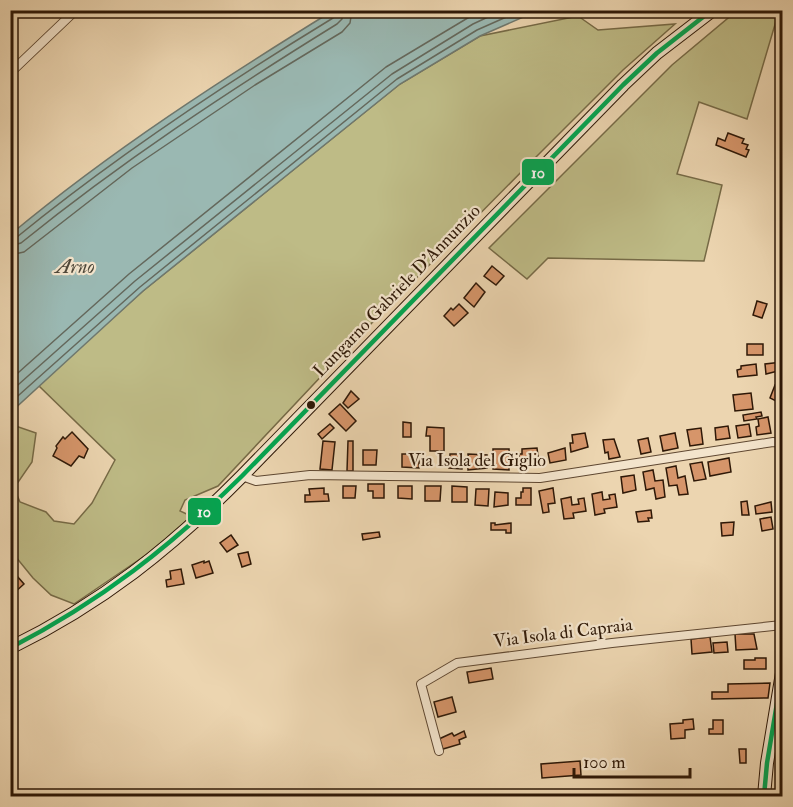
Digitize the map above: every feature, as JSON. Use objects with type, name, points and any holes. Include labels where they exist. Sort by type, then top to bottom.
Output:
[{"type":"main road","name":"Lungarno Gabriele D'Annunzio","points":[[10,648],[84,607],[141,568],[186,531],[242,477],[616,92],[657,53],[713,10]]},
{"type":"main road","points":[[764,796],[767,763],[783,674]]},
{"type":"street","points":[[10,74],[76,10]]},
{"type":"street","name":"Via Isola del Giglio","points":[[242,477],[256,481],[310,475],[540,478],[783,442]]},
{"type":"street","name":"Via Isola di Capraia","points":[[440,751],[421,684],[457,663],[612,643],[783,625]]},
{"type":"shaded area","points":[[740,11],[779,11],[747,119],[699,102],[677,174],[722,185],[704,261],[548,258],[527,279],[489,248],[672,65],[733,14]]},
{"type":"shaded area","points":[[578,16],[598,30],[675,24],[623,70],[535,158],[360,335],[218,486],[185,500],[180,511],[193,517],[146,555],[74,604],[51,595],[33,578],[11,551],[10,424],[36,433],[32,462],[14,488],[20,502],[46,512],[54,521],[74,524],[92,503],[115,460],[38,385],[143,291],[400,84],[480,36]]},
{"type":"water","name":"Arno","points":[[334,10],[537,11],[480,36],[400,84],[143,291],[11,412],[11,234],[88,173],[168,116]]},
{"type":"building","points":[[728,133],[744,139],[742,143],[748,145],[746,149],[749,150],[746,157],[716,145],[718,138],[725,141]]},
{"type":"building","points":[[492,266],[504,276],[496,285],[484,276]]},
{"type":"building","points":[[476,283],[485,292],[474,307],[464,298]]},
{"type":"building","points":[[757,301],[767,304],[762,318],[753,315]]},
{"type":"building","points":[[459,304],[468,313],[454,326],[444,316],[451,308],[453,310]]},
{"type":"building","points":[[747,344],[763,344],[763,355],[747,355]]},
{"type":"building","points":[[782,362],[782,370],[766,374],[765,364]]},
{"type":"building","points":[[756,364],[757,375],[738,377],[737,370],[741,369],[741,366]]},
{"type":"building","points":[[775,385],[782,389],[782,404],[770,398]]},
{"type":"building","points":[[351,391],[359,399],[348,408],[343,403]]},
{"type":"building","points":[[751,393],[753,409],[735,411],[733,395]]},
{"type":"building","points":[[340,404],[356,421],[346,431],[329,414]]},
{"type":"building","points":[[761,412],[762,416],[756,417],[757,419],[744,421],[743,415]]},
{"type":"building","points":[[768,417],[771,433],[757,435],[758,419]]},
{"type":"building","points":[[403,422],[411,423],[411,437],[403,437]]},
{"type":"building","points":[[330,424],[334,428],[322,439],[318,434]]},
{"type":"building","points":[[749,424],[751,436],[738,438],[736,426]]},
{"type":"building","points":[[728,426],[730,438],[716,440],[715,428]]},
{"type":"building","points":[[427,427],[444,428],[444,451],[430,451],[430,436],[426,436]]},
{"type":"building","points":[[701,428],[703,444],[690,446],[687,430]]},
{"type":"building","points":[[72,432],[88,449],[84,458],[79,456],[71,466],[53,456],[56,446],[63,437],[65,439]]},
{"type":"building","points":[[585,433],[588,447],[571,452],[572,435]]},
{"type":"building","points":[[675,433],[678,448],[663,451],[660,436]]},
{"type":"building","points":[[648,438],[651,452],[641,454],[638,440]]},
{"type":"building","points":[[614,439],[620,457],[609,459],[608,452],[605,453],[603,440]]},
{"type":"building","points":[[323,441],[335,442],[332,470],[320,469]]},
{"type":"building","points":[[348,441],[353,441],[353,471],[347,471]]},
{"type":"building","points":[[537,448],[539,464],[520,466],[519,454],[522,454],[522,449]]},
{"type":"building","points":[[565,448],[566,460],[550,463],[548,453]]},
{"type":"building","points":[[493,449],[509,449],[509,470],[493,469]]},
{"type":"building","points":[[363,450],[377,450],[376,465],[363,465]]},
{"type":"building","points":[[402,454],[419,454],[419,468],[402,467]]},
{"type":"building","points":[[450,454],[463,454],[462,469],[449,468]]},
{"type":"building","points":[[468,454],[487,455],[487,468],[468,470]]},
{"type":"building","points":[[729,458],[731,472],[710,476],[708,462]]},
{"type":"building","points":[[702,462],[706,479],[694,481],[690,464]]},
{"type":"building","points":[[676,466],[678,478],[685,476],[688,494],[679,495],[677,485],[669,486],[666,468]]},
{"type":"building","points":[[653,470],[655,481],[663,480],[665,497],[656,499],[654,488],[646,490],[643,472]]},
{"type":"building","points":[[634,475],[636,490],[623,493],[621,477]]},
{"type":"building","points":[[368,484],[384,484],[384,498],[373,498],[373,491],[368,491]]},
{"type":"building","points":[[343,486],[356,486],[355,498],[343,498]]},
{"type":"building","points":[[398,486],[412,486],[412,499],[398,498]]},
{"type":"building","points":[[425,486],[441,486],[440,501],[425,501]]},
{"type":"building","points":[[452,486],[467,487],[467,502],[452,502]]},
{"type":"building","points":[[324,488],[324,494],[328,494],[329,501],[305,502],[305,495],[310,495],[309,489]]},
{"type":"building","points":[[523,488],[531,488],[531,505],[516,505],[516,498],[521,498]]},
{"type":"building","points":[[553,488],[555,503],[548,504],[549,512],[543,513],[539,491]]},
{"type":"building","points":[[476,489],[489,489],[488,506],[475,505]]},
{"type":"building","points":[[495,492],[508,493],[508,505],[494,507]]},
{"type":"building","points":[[602,492],[603,500],[610,499],[609,495],[615,494],[617,507],[604,509],[605,513],[595,515],[592,494]]},
{"type":"building","points":[[571,497],[572,505],[579,504],[578,499],[584,498],[586,511],[573,513],[574,518],[564,519],[561,499]]},
{"type":"building","points":[[747,501],[749,515],[742,515],[741,502]]},
{"type":"building","points":[[771,502],[772,512],[756,514],[755,506]]},
{"type":"building","points":[[651,510],[652,518],[648,518],[649,521],[638,522],[636,512]]},
{"type":"building","points":[[771,517],[773,529],[762,531],[760,519]]},
{"type":"building","points":[[734,522],[733,535],[722,536],[721,523]]},
{"type":"building","points":[[491,523],[495,525],[511,523],[511,533],[506,533],[506,530],[491,530]]},
{"type":"building","points":[[379,532],[380,537],[363,540],[362,534]]},
{"type":"building","points":[[231,535],[238,545],[227,552],[220,543]]},
{"type":"building","points":[[248,552],[251,564],[242,567],[238,554]]},
{"type":"building","points":[[204,561],[204,563],[209,561],[213,573],[196,578],[192,565]]},
{"type":"building","points":[[10,568],[24,584],[14,593],[10,589]]},
{"type":"building","points":[[181,569],[184,584],[167,587],[166,580],[171,579],[170,571]]},
{"type":"building","points":[[735,634],[754,634],[757,649],[736,650]]},
{"type":"building","points":[[710,637],[712,652],[692,654],[691,639]]},
{"type":"building","points":[[727,642],[728,652],[714,653],[713,643]]},
{"type":"building","points":[[755,658],[766,658],[766,669],[744,669],[744,660],[755,660]]},
{"type":"building","points":[[491,668],[493,679],[469,683],[467,672]]},
{"type":"building","points":[[770,683],[768,698],[712,699],[712,692],[728,692],[728,684]]},
{"type":"building","points":[[452,697],[456,712],[438,717],[434,702]]},
{"type":"building","points":[[693,719],[694,729],[685,730],[685,738],[671,739],[670,724]]},
{"type":"building","points":[[713,720],[723,720],[723,734],[709,734],[709,729],[713,729]]},
{"type":"building","points":[[464,731],[466,737],[459,740],[460,744],[443,749],[439,739]]},
{"type":"building","points":[[739,749],[746,749],[746,763],[740,763]]},
{"type":"building","points":[[580,761],[581,775],[542,778],[541,764]]},
{"type":"transit line","name":"10","points":[[10,648],[104,592],[161,549],[215,502],[623,85],[657,53],[712,10]]},
{"type":"transit line","name":"10","points":[[764,796],[767,763],[782,673]]}]
